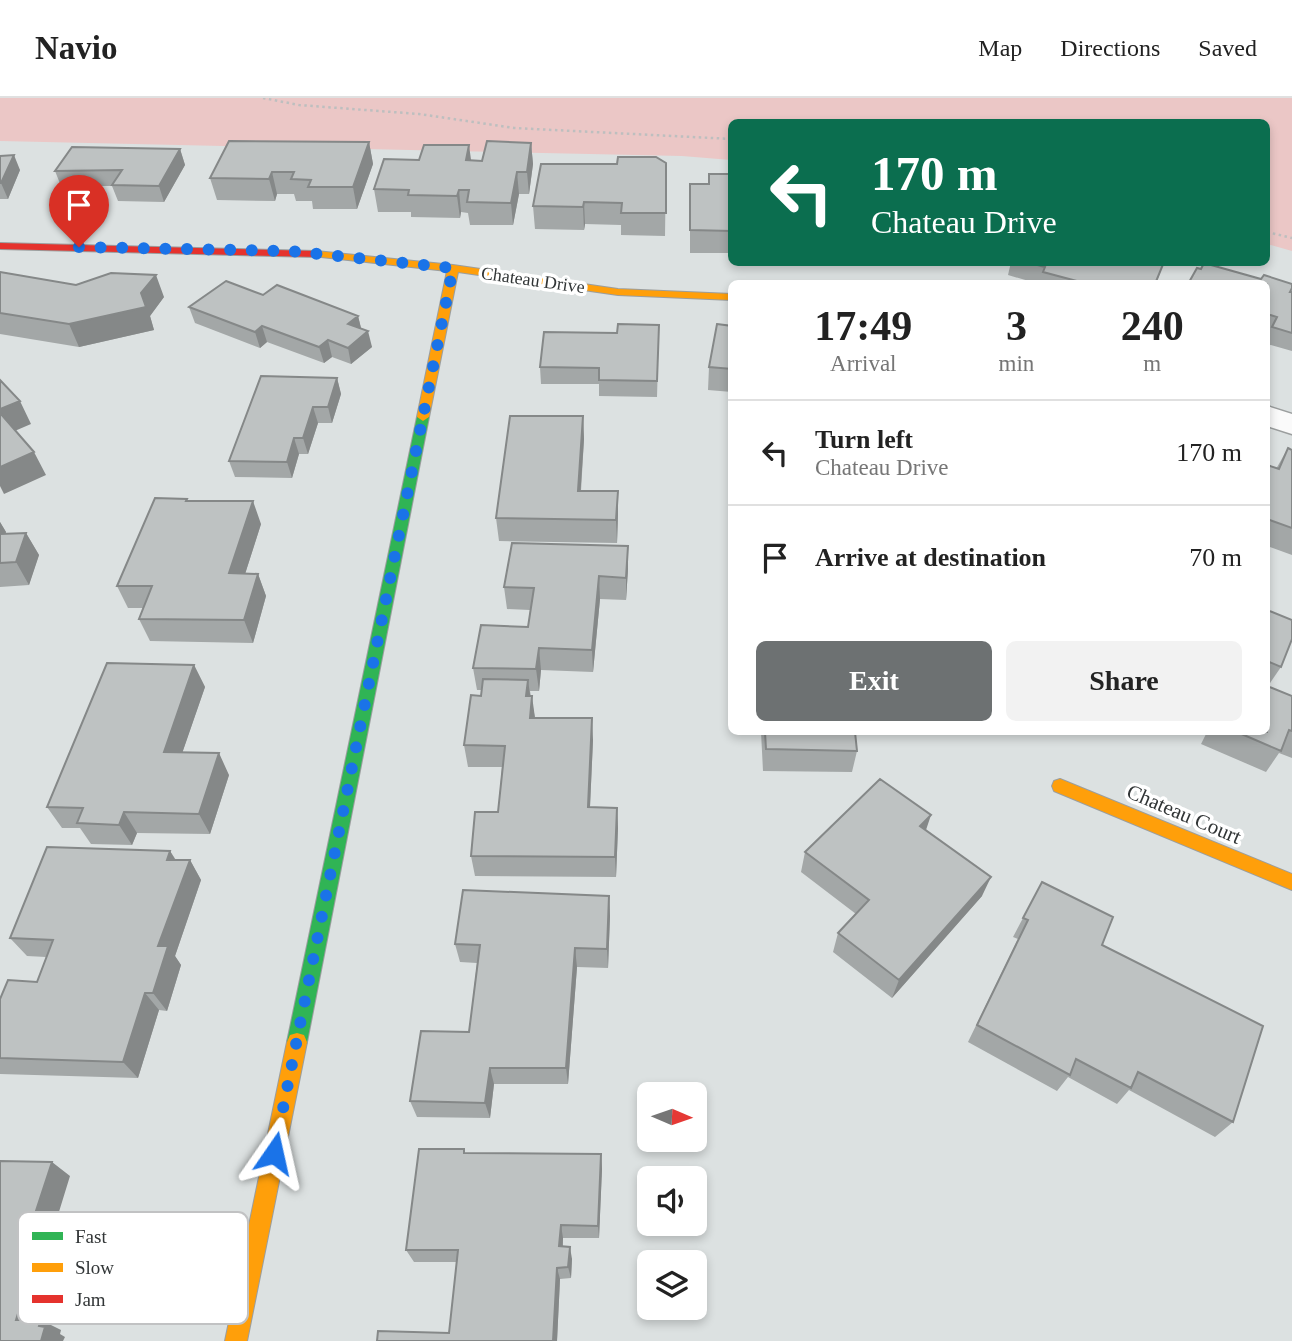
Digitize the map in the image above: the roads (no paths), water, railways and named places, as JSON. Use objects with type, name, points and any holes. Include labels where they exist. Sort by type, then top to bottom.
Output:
[{"type":"street","name":"Chateau Drive","points":[[0,246],[290,251],[453,268],[618,292],[728,297]]},
{"type":"street","points":[[248,1282],[453,268]]},
{"type":"street","points":[[1270,417],[1292,424]]},
{"type":"street","name":"Chateau Court","points":[[1060,786],[1292,882]]}]
